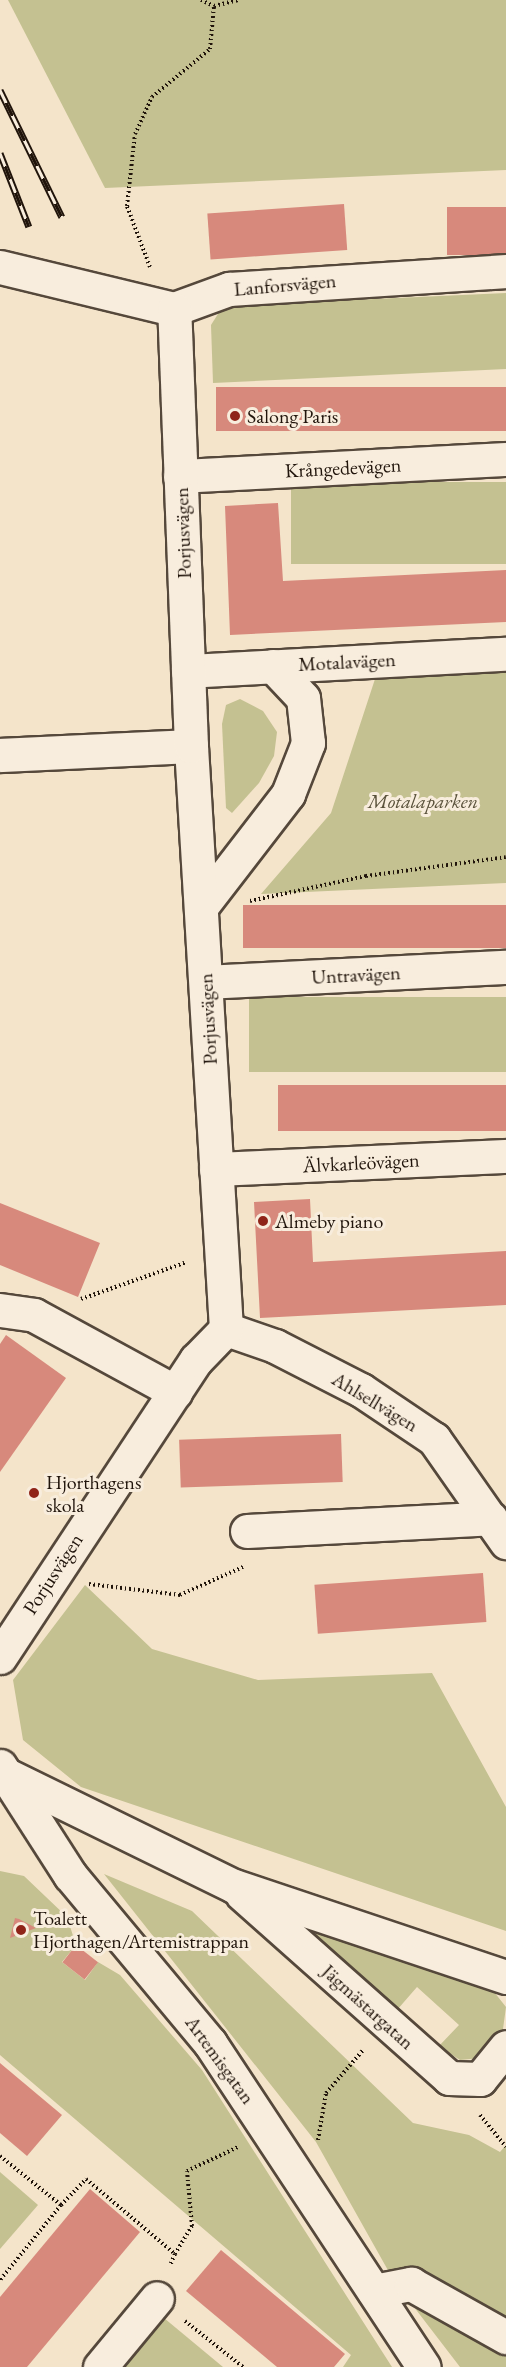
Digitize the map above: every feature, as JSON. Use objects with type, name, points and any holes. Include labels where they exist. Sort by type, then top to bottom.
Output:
[{"type":"street","points":[[0,267],[174,309]]},
{"type":"street","name":"Lanforsvägen","points":[[174,309],[229,289],[506,271]]},
{"type":"street","name":"Porjusvägen","points":[[0,1657],[48,1580],[175,1392],[226,1329],[191,746],[174,309]]},
{"type":"street","name":"Krångedevägen","points":[[180,476],[506,459]]},
{"type":"street","name":"Motalavägen","points":[[188,671],[506,654]]},
{"type":"street","points":[[201,907],[288,794],[308,743],[303,698],[273,666]]},
{"type":"street","points":[[0,755],[191,746]]},
{"type":"street","name":"Untravägen","points":[[206,982],[506,967]]},
{"type":"street","name":"Älvkarleövägen","points":[[216,1169],[506,1156]]},
{"type":"street","points":[[0,1311],[34,1315],[175,1392]]},
{"type":"street","name":"Ahlsellvägen","points":[[226,1329],[275,1346],[361,1390],[434,1438],[499,1530]]},
{"type":"street","name":"Ahlsellvägen","points":[[247,1532],[499,1530]]},
{"type":"street","name":"Jägmästargatan","points":[[3,1771],[234,1887],[506,1977]]},
{"type":"street","name":"Artemisgatan","points":[[3,1771],[70,1875],[210,2043],[424,2367]]},
{"type":"street","name":"Jägmästargatan","points":[[234,1887],[449,2078],[480,2079],[506,2047]]},
{"type":"street","points":[[374,2291],[411,2284],[506,2337]]},
{"type":"street","points":[[100,2367],[157,2298]]},
{"type":"path","points":[[201,0],[214,6],[238,0]]},
{"type":"path","points":[[151,270],[127,206],[135,134],[152,97],[210,49],[214,6]]},
{"type":"path","points":[[201,907],[290,897],[366,876],[506,857]]},
{"type":"path","points":[[67,1301],[221,1250]]},
{"type":"path","points":[[48,1580],[180,1595],[249,1565]]},
{"type":"path","points":[[319,2139],[326,2093],[388,2025]]},
{"type":"path","points":[[175,2254],[192,2226],[187,2171],[248,2142]]},
{"type":"path","points":[[0,2156],[62,2205],[0,2280]]},
{"type":"green space","points":[[8,0],[506,0],[506,170],[105,188]]},
{"type":"green space","points":[[506,293],[506,369],[213,383],[211,325],[223,306]]},
{"type":"green space","points":[[291,482],[506,482],[506,564],[291,564]]},
{"type":"green space","name":"Motalaparken","points":[[506,672],[506,883],[261,894],[331,813],[375,679]]},
{"type":"green space","points":[[240,699],[263,711],[277,732],[274,756],[259,783],[232,813],[226,808],[222,724],[226,705]]},
{"type":"green space","points":[[249,997],[506,997],[506,1072],[249,1072]]},
{"type":"green space","points":[[85,1585],[152,1649],[258,1680],[432,1673],[506,1807],[506,1931],[81,1787],[23,1740],[13,1680]]},
{"type":"green space","points":[[0,1871],[24,1876],[67,1917],[76,1945],[62,1962],[85,1980],[98,1962],[120,1975],[202,2070],[392,2367],[343,2367],[351,2355],[0,2055]]},
{"type":"green space","points":[[104,1874],[192,1911],[413,2123],[469,2135],[500,2152],[506,2145],[506,2367],[460,2367],[394,2281],[316,2142]]},
{"type":"green space","points":[[285,1914],[487,1983],[506,2007],[503,2029],[480,2058],[460,2060],[439,2046],[459,2025],[417,1987],[397,2010]]},
{"type":"green space","points":[[0,2172],[38,2205],[0,2249]]},
{"type":"green space","points":[[164,2318],[223,2367],[124,2367]]},
{"type":"building","points":[[344,204],[347,250],[211,259],[207,214]]},
{"type":"building","points":[[447,207],[506,207],[506,255],[447,255]]},
{"type":"building","points":[[216,387],[506,387],[506,431],[216,431]]},
{"type":"building","points":[[278,503],[283,581],[506,570],[506,622],[230,635],[225,506]]},
{"type":"building","points":[[243,905],[506,905],[506,948],[243,948]]},
{"type":"building","points":[[278,1085],[506,1085],[506,1131],[278,1131]]},
{"type":"building","points":[[310,1199],[313,1262],[506,1251],[506,1305],[260,1318],[254,1202]]},
{"type":"building","points":[[0,1203],[100,1243],[78,1297],[0,1265]]},
{"type":"building","name":"Hjorthagens skola","points":[[6,1335],[66,1378],[0,1472],[0,1344]]},
{"type":"building","points":[[341,1434],[343,1482],[181,1488],[179,1440]]},
{"type":"building","points":[[483,1573],[486,1622],[318,1634],[314,1585]]},
{"type":"building","name":"Toalett Hjorthagen/Artemistrappan","points":[[15,1918],[19,1919],[36,1928],[10,1938]]},
{"type":"building","points":[[76,1945],[98,1962],[85,1980],[62,1962]]},
{"type":"building","points":[[0,2063],[62,2115],[27,2156],[0,2133]]},
{"type":"building","points":[[90,2189],[140,2232],[27,2367],[0,2367],[0,2297]]},
{"type":"building","points":[[221,2250],[345,2354],[334,2367],[277,2367],[186,2291]]},
{"type":"railway","points":[[0,90],[62,217]]},
{"type":"railway","points":[[0,153],[29,227]]},
{"type":"place","name":"Salong Paris","points":[[235,416]]},
{"type":"place","name":"Almeby piano","points":[[263,1221]]},
{"type":"place","name":"Hjorthagens skola","points":[[34,1493]]},
{"type":"place","name":"Toalett Hjorthagen/Artemistrappan","points":[[21,1930]]}]
